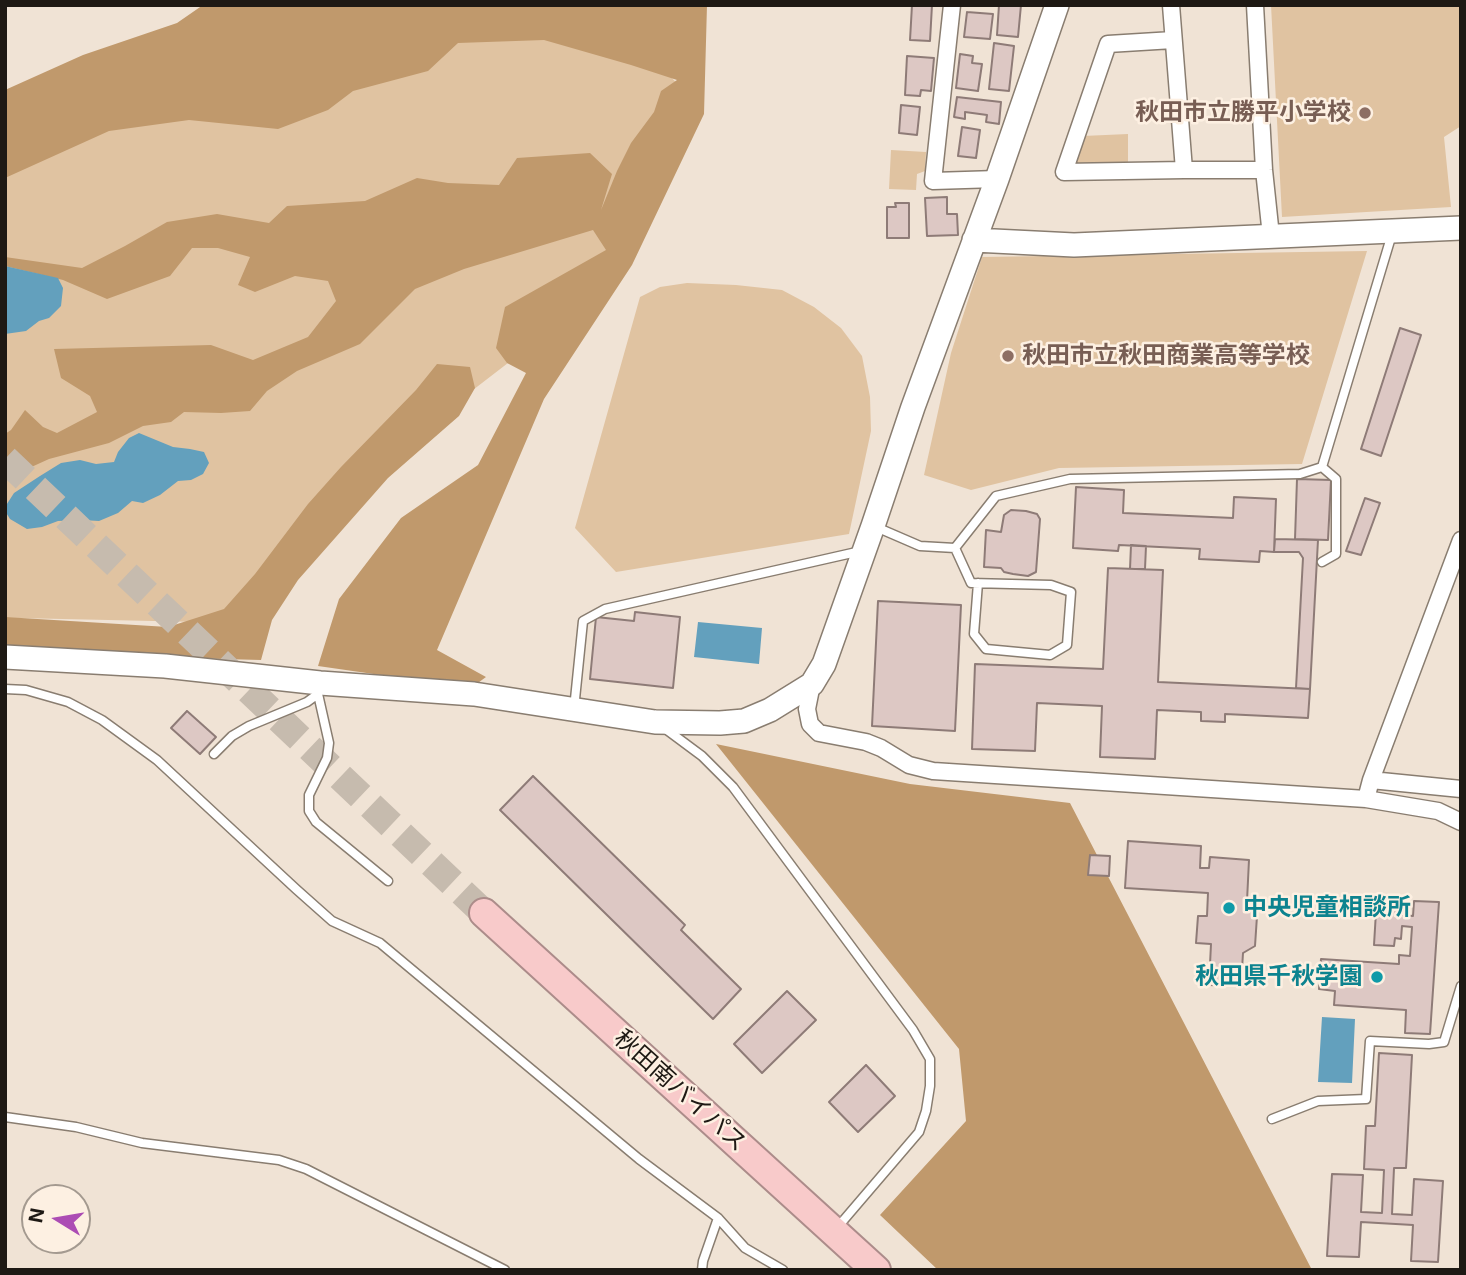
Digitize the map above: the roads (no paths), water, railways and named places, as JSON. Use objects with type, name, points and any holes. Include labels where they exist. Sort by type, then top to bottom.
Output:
[{"type":"highway","name":"秋田南バイパス","points":[[484,913],[876,1270]]},
{"type":"street","points":[[951,5],[933,181],[997,178]]},
{"type":"street","points":[[1057,5],[824,664],[812,684],[807,709],[810,724],[819,733],[866,742],[909,765],[933,771],[1366,799],[1438,811],[1461,822]]},
{"type":"street","points":[[1171,5],[1184,170]]},
{"type":"street","points":[[1255,5],[1270,236]]},
{"type":"street","points":[[1173,40],[1108,44],[1064,172],[1264,170]]},
{"type":"street","points":[[974,240],[1074,245],[1461,228]]},
{"type":"street","points":[[1366,799],[1460,544]]},
{"type":"street","points":[[5,657],[165,666],[319,688],[474,694],[655,722],[744,721],[770,710],[812,684]]},
{"type":"street","points":[[1371,780],[1461,789]]},
{"type":"lane","points":[[1322,467],[1393,231]]},
{"type":"lane","points":[[955,548],[996,496],[1070,479],[1300,474],[1322,467]]},
{"type":"lane","points":[[1322,467],[1336,480],[1336,554],[1322,562]]},
{"type":"lane","points":[[873,526],[920,546],[955,548]]},
{"type":"lane","points":[[955,548],[971,583],[978,583],[1051,585],[1071,592],[1067,645],[1050,655],[986,649],[974,634],[978,583]]},
{"type":"lane","points":[[574,709],[583,621],[605,609],[864,550]]},
{"type":"lane","points":[[214,754],[232,736],[307,702],[319,688]]},
{"type":"lane","points":[[319,688],[329,743],[327,758],[309,795],[309,811],[316,822],[388,881]]},
{"type":"lane","points":[[5,689],[26,690],[68,702],[102,720],[157,760],[332,921],[380,943],[639,1159],[718,1218],[745,1248],[783,1270]]},
{"type":"lane","points":[[655,722],[702,756],[733,787],[914,1030],[930,1059],[930,1086],[919,1132],[834,1231]]},
{"type":"lane","points":[[1272,1119],[1318,1101],[1366,1099],[1370,1041],[1429,1044],[1444,1042],[1461,986]]},
{"type":"lane","points":[[5,1117],[76,1127],[142,1143],[279,1160],[306,1169],[505,1270]]},
{"type":"lane","points":[[702,1270],[718,1218]]},
{"type":"water","points":[[5,266],[58,278],[63,288],[61,306],[49,318],[39,321],[26,331],[5,334]]},
{"type":"water","points":[[139,433],[173,447],[204,452],[209,463],[203,474],[191,480],[178,481],[160,495],[143,503],[132,501],[118,513],[99,521],[58,521],[27,529],[10,519],[5,511],[14,493],[61,463],[80,460],[96,464],[114,462],[129,438]]},
{"type":"water","points":[[698,622],[762,628],[759,664],[694,657]]},
{"type":"water","points":[[1322,1017],[1355,1019],[1352,1083],[1318,1082]]},
{"type":"tunnel","points":[[5,459],[484,913]]},
{"type":"place","name":"秋田市立勝平小学校","points":[[1365,113]]},
{"type":"place","name":"秋田市立秋田商業高等学校","points":[[1008,356]]},
{"type":"place","name":"中央児童相談所","points":[[1229,908]]},
{"type":"place","name":"秋田県千秋学園","points":[[1377,977]]}]
